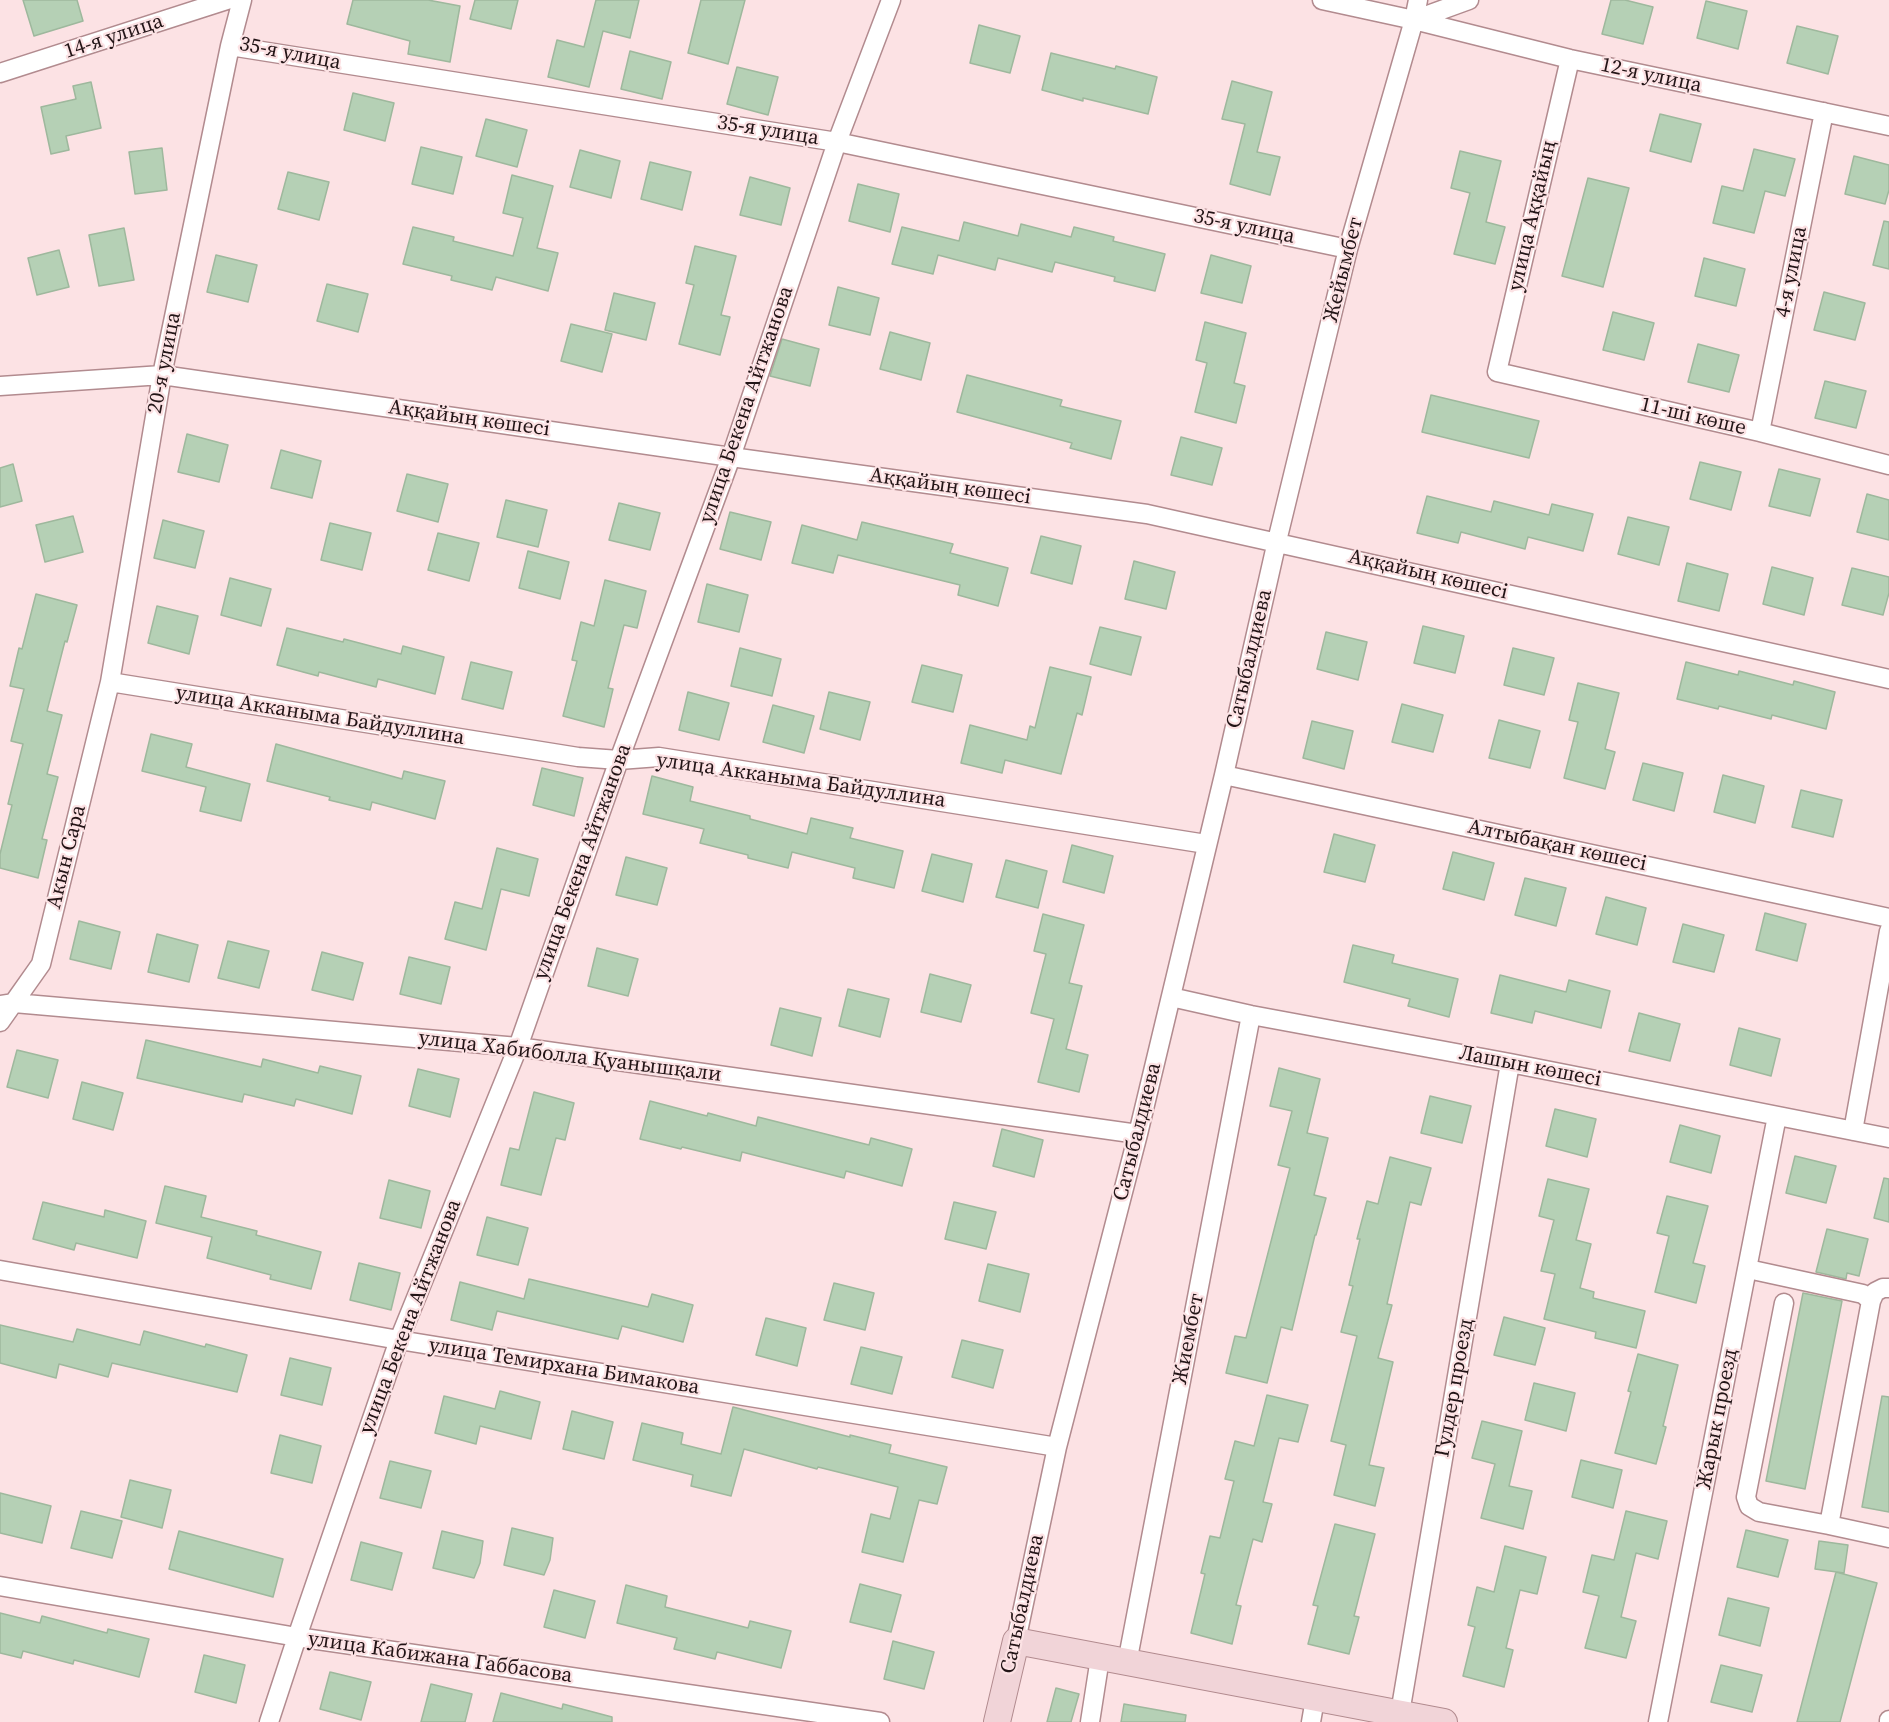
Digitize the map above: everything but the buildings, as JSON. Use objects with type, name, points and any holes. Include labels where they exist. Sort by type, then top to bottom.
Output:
[{"type":"street","name":"14-я улица","points":[[0,73],[227,0]]},
{"type":"street","name":"35-я улица","points":[[242,0],[230,46],[837,142],[1348,249]]},
{"type":"street","name":"улица Бекена Айтжанова","points":[[269,1722],[399,1340],[518,1047],[619,760],[730,457],[837,142],[891,0]]},
{"type":"street","name":"12-я улица","points":[[1322,0],[1414,20],[1570,59],[1889,126]]},
{"type":"street","name":"Жейымбет","points":[[1277,541],[1348,249],[1418,0]]},
{"type":"street","points":[[1414,20],[1469,0]]},
{"type":"street","name":"20-я улица","points":[[110,682],[162,375],[230,46]]},
{"type":"street","name":"улица Аққайың","points":[[1497,372],[1570,59]]},
{"type":"street","name":"4-я улица","points":[[1760,432],[1824,112]]},
{"type":"street","name":"11-ші көше","points":[[1497,372],[1760,432],[1889,465]]},
{"type":"street","name":"Аққайың көшесі","points":[[0,386],[162,375],[730,457],[1147,514],[1889,678]]},
{"type":"street","name":"Сатыбалдиева","points":[[997,1722],[1057,1448],[1138,1134],[1224,775],[1277,541]]},
{"type":"street","name":"улица Акканыма Байдуллина","points":[[110,682],[578,757],[619,760],[659,758],[1206,844]]},
{"type":"street","name":"Акын Сара","points":[[0,1022],[7,1004],[41,964],[110,682]]},
{"type":"street","name":"Алтыбақан көшесі","points":[[1224,775],[1889,918]]},
{"type":"street","points":[[1853,1131],[1889,931]]},
{"type":"street","name":"Лашын көшесі","points":[[1171,997],[1251,1015],[1889,1138]]},
{"type":"street","name":"улица Хабиболла Қуанышқали","points":[[7,1004],[518,1047],[1138,1134]]},
{"type":"street","name":"Жиембет","points":[[1127,1663],[1251,1015]]},
{"type":"street","name":"Гулдер проезд","points":[[1400,1713],[1509,1063]]},
{"type":"street","name":"Жарык проезд","points":[[1658,1722],[1777,1116]]},
{"type":"street","points":[[1748,1269],[1863,1294],[1871,1301]]},
{"type":"street","name":"улица Темирхана Бимакова","points":[[0,1270],[399,1340],[1057,1448]]},
{"type":"street","points":[[1829,1525],[1871,1301],[1875,1292],[1889,1288]]},
{"type":"street","points":[[1784,1303],[1746,1497],[1749,1506],[1759,1512],[1889,1538]]},
{"type":"street","name":"улица Кабижана Габбасова","points":[[0,1586],[297,1637],[880,1722]]},
{"type":"street","points":[[1016,1641],[1127,1663],[1313,1710],[1400,1713],[1444,1722]]},
{"type":"street","points":[[1090,1722],[1100,1658]]}]
